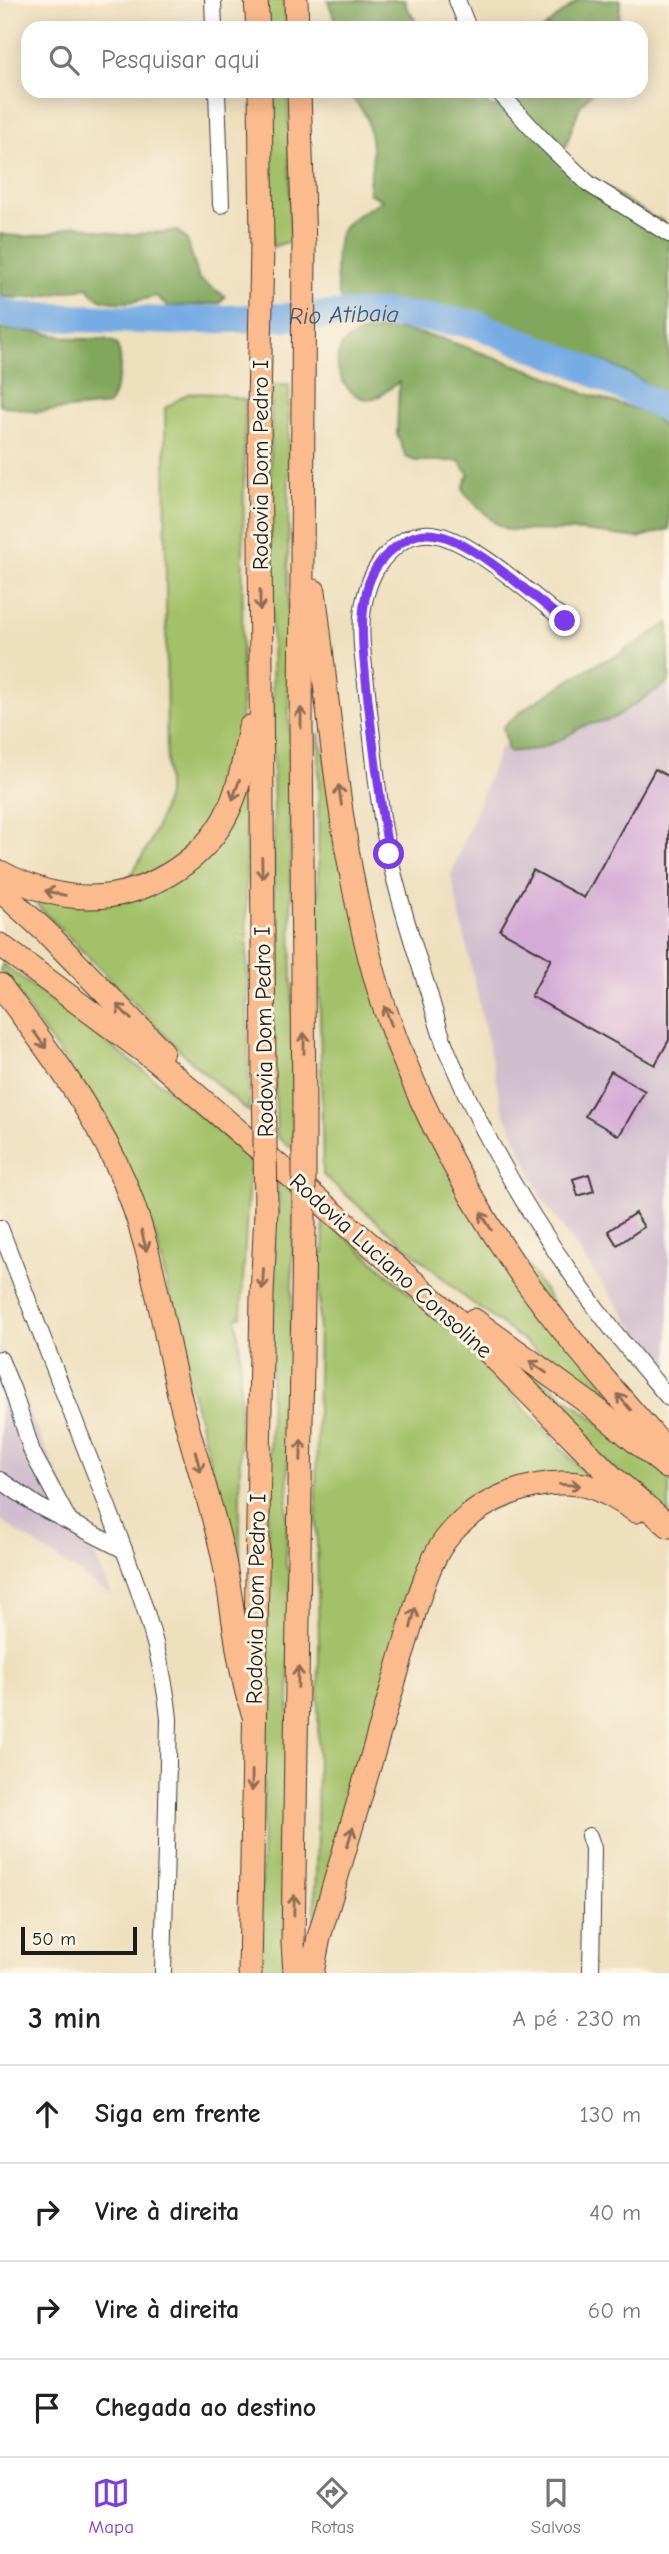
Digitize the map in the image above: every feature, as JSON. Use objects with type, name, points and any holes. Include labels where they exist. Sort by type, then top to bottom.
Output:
[{"type":"highway","points":[[256,0],[258,21]]},
{"type":"highway","points":[[296,0],[297,21]]},
{"type":"highway","name":"Rodovia Dom Pedro I","points":[[250,1973],[253,1713],[266,1211],[260,701],[260,98]]},
{"type":"highway","name":"Rodovia Dom Pedro I","points":[[295,1973],[293,1943],[304,1230],[301,533],[304,245],[299,98]]},
{"type":"highway","points":[[301,533],[314,594],[338,785],[360,916],[378,989],[392,1028],[416,1087],[460,1176],[513,1263],[592,1363],[669,1453]]},
{"type":"highway","points":[[0,872],[20,883],[46,891],[92,897],[129,892],[173,872],[204,845],[222,821],[239,781],[250,728],[260,701]]},
{"type":"highway","name":"Rodovia Luciano Consoline","points":[[0,890],[46,932],[170,1059],[429,1284],[498,1339],[591,1405],[669,1469]]},
{"type":"highway","name":"Rodovia Luciano Consoline","points":[[0,945],[158,1062],[457,1320],[594,1460],[667,1524]]},
{"type":"highway","points":[[0,985],[89,1112],[117,1165],[132,1201],[230,1586],[243,1683],[253,1713]]},
{"type":"highway","points":[[312,1973],[319,1937],[418,1600],[428,1571],[450,1534],[466,1518],[492,1501],[520,1490],[558,1484],[578,1484],[596,1489],[617,1498],[654,1521],[667,1524]]},
{"type":"street","points":[[213,0],[214,21]]},
{"type":"street","points":[[457,0],[465,21]]},
{"type":"street","points":[[217,98],[221,205]]},
{"type":"street","points":[[504,98],[589,184],[669,234]]},
{"type":"street","points":[[565,621],[490,563],[445,537],[417,534],[387,553],[375,567],[365,597],[362,626],[377,785],[389,854],[409,931],[447,1050],[484,1132],[506,1173],[565,1266],[628,1350],[669,1398]]},
{"type":"street","points":[[0,1228],[124,1550],[158,1651],[166,1687],[169,1719],[163,1973]]},
{"type":"street","points":[[0,1359],[32,1452],[69,1521]]},
{"type":"street","points":[[0,1479],[38,1506],[124,1550]]},
{"type":"street","points":[[589,1836],[593,1848],[591,1973]]},
{"type":"shaded area","points":[[669,644],[669,1372],[655,1358],[543,1200],[502,1107],[451,875],[500,748]]},
{"type":"shaded area","points":[[0,1347],[113,1596],[0,1520]]},
{"type":"green space","points":[[265,0],[284,0],[286,21],[266,21]]},
{"type":"green space","points":[[406,0],[406,6],[416,21],[335,21],[328,1]]},
{"type":"green space","points":[[578,0],[620,0],[619,21],[552,21]]},
{"type":"green space","points":[[269,98],[288,98],[291,241],[272,247]]},
{"type":"green space","points":[[353,98],[479,98],[493,108],[515,98],[587,98],[580,106],[564,151],[570,164],[654,218],[660,219],[669,228],[669,399],[634,376],[599,360],[558,347],[505,337],[449,311],[385,304],[343,304],[336,270],[340,234],[352,219],[382,200],[369,193],[372,148],[365,115]]},
{"type":"green space","points":[[75,225],[121,235],[178,231],[187,240],[199,279],[225,296],[220,303],[169,307],[156,296],[134,301],[109,301],[95,296],[88,287],[33,297],[0,296],[0,234],[39,236]]},
{"type":"green space","points":[[0,329],[40,332],[76,339],[104,339],[116,343],[120,366],[109,405],[37,412],[0,405]]},
{"type":"green space","points":[[401,330],[440,338],[547,376],[583,393],[649,413],[669,431],[669,529],[638,538],[584,531],[508,530],[494,522],[465,494],[463,488],[469,474],[459,461],[415,461],[406,457],[397,434],[399,382],[375,398],[362,398],[346,386],[338,367],[341,348],[354,336],[373,331]]},
{"type":"green space","points":[[272,385],[289,385],[288,626],[294,1150],[277,1137],[272,1014]]},
{"type":"green space","points":[[189,393],[220,394],[245,400],[241,724],[224,798],[201,837],[167,866],[124,884],[150,841],[167,794],[165,408]]},
{"type":"green space","points":[[669,623],[669,682],[612,719],[583,726],[538,749],[508,752],[503,727],[524,709],[594,665],[616,656]]},
{"type":"green space","points":[[319,733],[397,1063],[619,1406],[610,1404],[467,1299],[323,1175],[318,910]]},
{"type":"green space","points":[[245,792],[249,1112],[194,1064],[36,904],[37,897],[134,896]]},
{"type":"green space","points":[[3,964],[181,1099],[250,1158],[241,1316],[236,1317],[240,1350],[240,1578],[179,1341],[158,1244],[135,1177],[129,1172],[72,1071],[0,970]]},
{"type":"green space","points":[[278,1180],[294,1193],[286,1566],[291,1574],[285,1973],[260,1973],[274,1217],[278,1214]]},
{"type":"green space","points":[[323,1216],[459,1338],[591,1480],[575,1478],[451,1523],[314,1929],[319,1645],[316,1496]]},
{"type":"green space","points":[[509,1354],[669,1477],[669,1519],[569,1427]]},
{"type":"building","points":[[655,769],[669,777],[669,1040],[655,1065],[531,996],[551,959],[500,930],[533,870],[584,898]]},
{"type":"building","points":[[611,1071],[645,1091],[619,1136],[585,1116]]},
{"type":"building","points":[[589,1174],[594,1191],[578,1196],[573,1179]]},
{"type":"building","points":[[635,1213],[644,1227],[617,1245],[608,1231]]},
{"type":"waterway","name":"Rio Atibaia","points":[[0,311],[14,316],[173,321],[385,313],[475,324],[576,364],[669,410]]},
{"type":"route","points":[[389,854],[377,785],[362,626],[365,597],[375,567],[387,553],[417,534],[445,537],[490,563],[565,621]]}]
